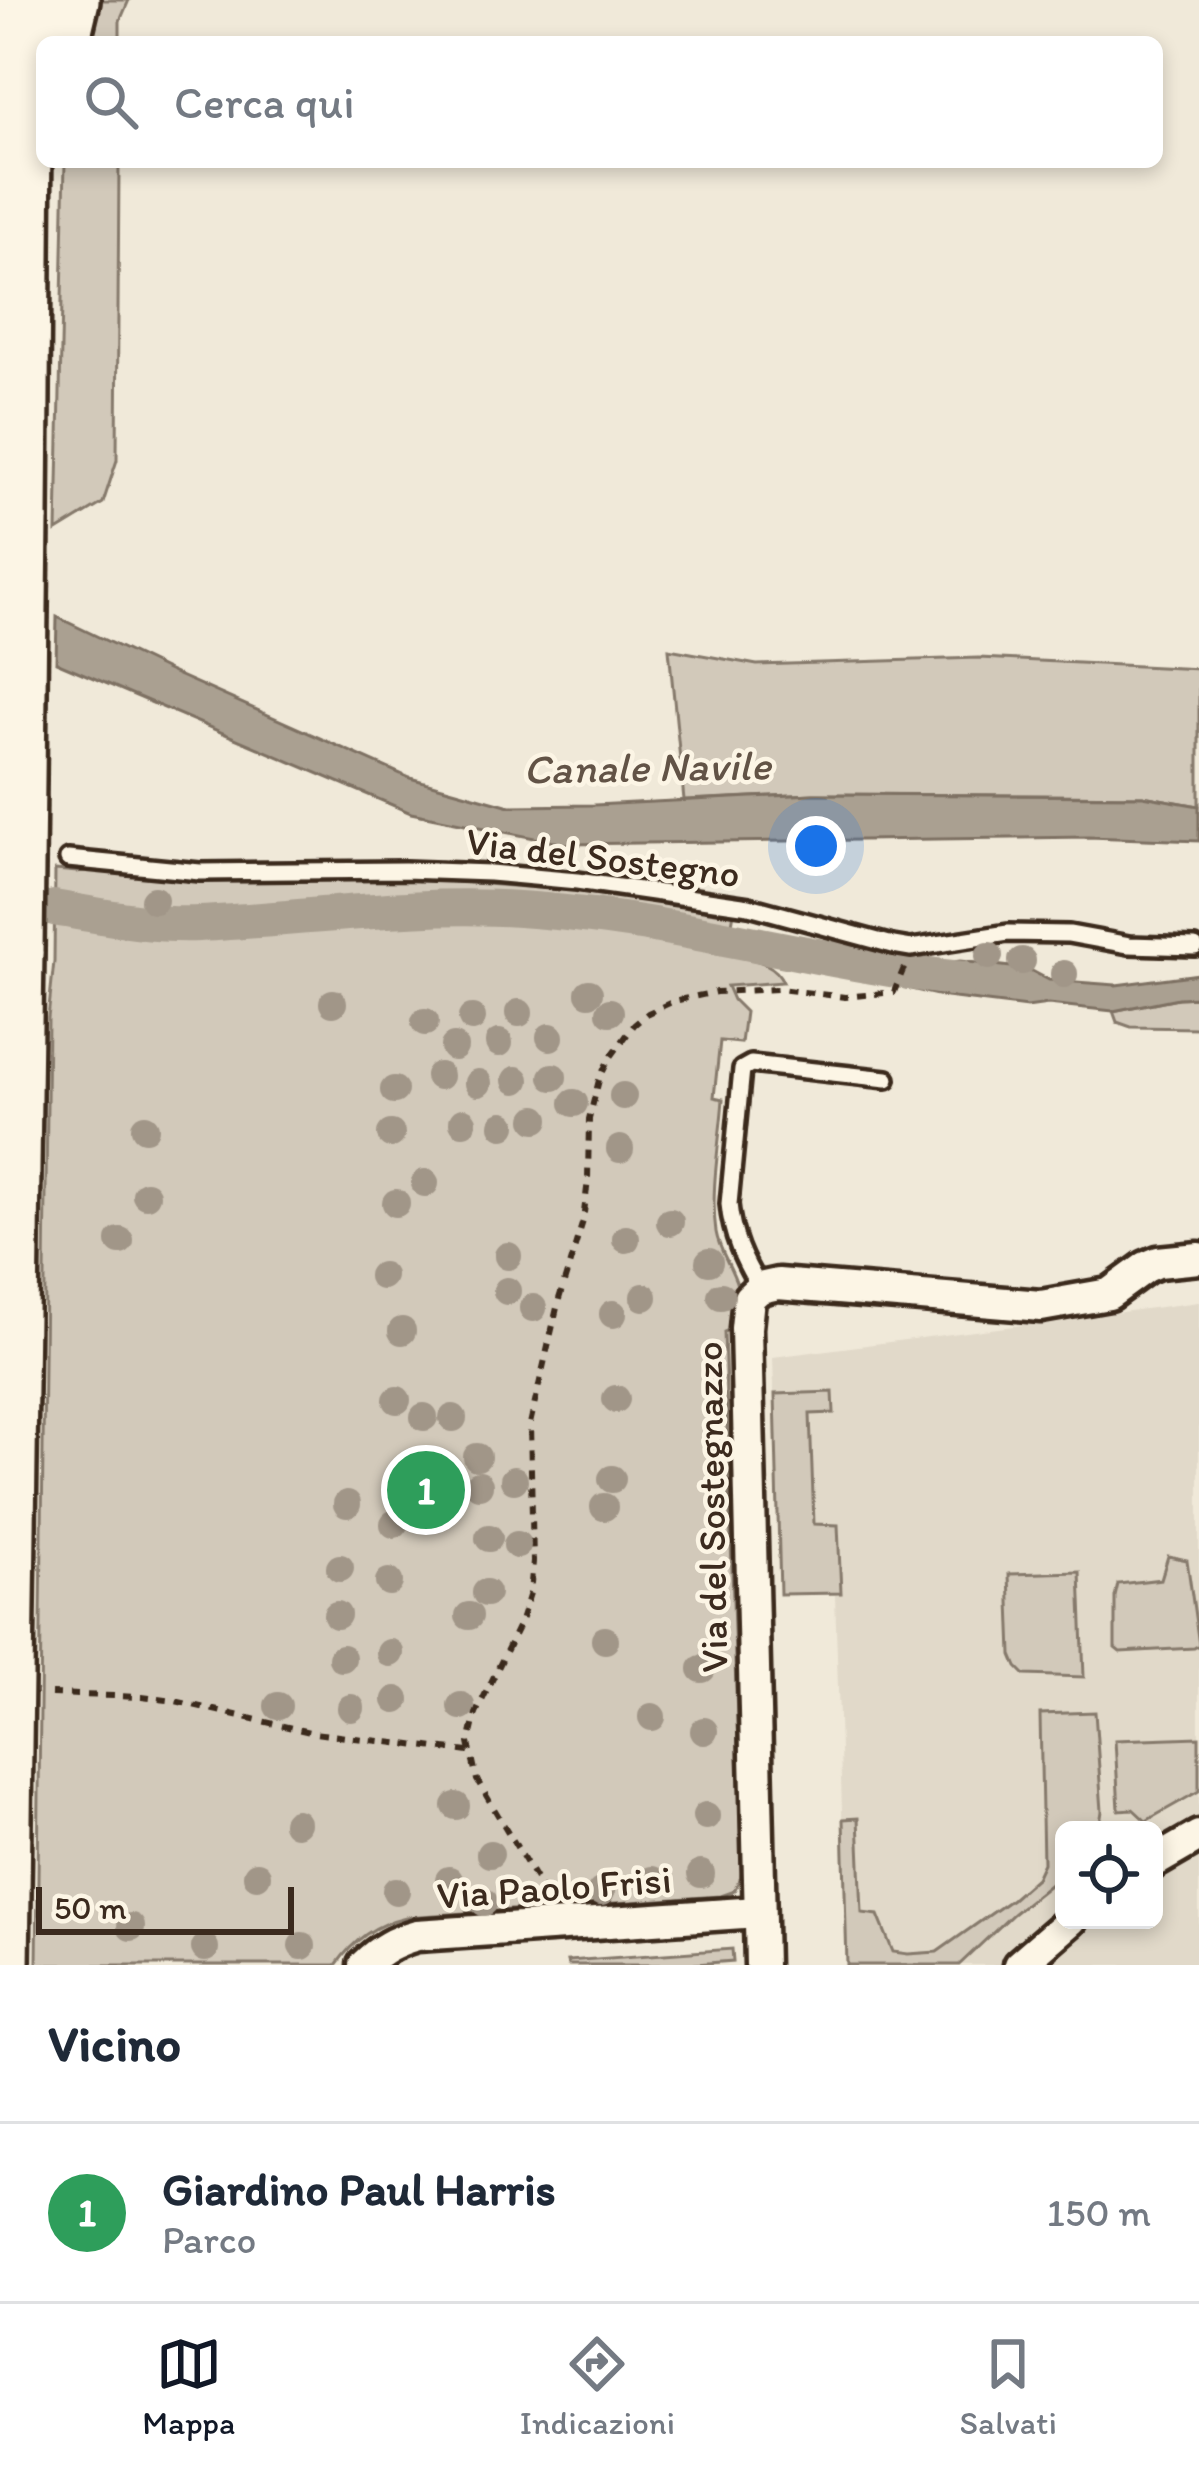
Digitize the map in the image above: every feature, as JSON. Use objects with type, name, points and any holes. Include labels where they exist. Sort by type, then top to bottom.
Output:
[{"type":"highway","points":[[0,1965],[22,0]]},
{"type":"highway","points":[[61,36],[70,0]]},
{"type":"highway","points":[[19,513],[43,168]]},
{"type":"street","points":[[760,1288],[778,1284],[1041,1306],[1109,1294],[1146,1267],[1199,1258]]},
{"type":"street","name":"Via del Sostegnazzo","points":[[760,1288],[747,1304],[746,1328],[761,1965]]},
{"type":"street","points":[[1163,1857],[1199,1837]]},
{"type":"street","name":"Via Paolo Frisi","points":[[364,1965],[378,1951],[417,1935],[758,1912]]},
{"type":"street","points":[[1019,1965],[1061,1929]]},
{"type":"lane","name":"Via del Sostegno","points":[[68,860],[200,872],[405,870],[577,881],[749,906],[911,947],[1008,933],[1195,947]]},
{"type":"lane","points":[[760,1288],[744,1261],[730,1220],[742,1069],[751,1064],[887,1079]]},
{"type":"path","points":[[548,1906],[537,1877],[477,1780],[469,1753],[476,1713],[530,1593],[530,1424],[559,1299],[583,1222],[590,1119],[598,1080],[634,1024],[688,997],[779,989],[845,997],[894,992],[908,957]]},
{"type":"path","points":[[51,1694],[142,1696],[314,1732],[469,1753]]},
{"type":"shaded area","points":[[87,0],[129,0],[120,21],[120,36],[78,36]]},
{"type":"shaded area","points":[[65,168],[119,168],[117,460],[103,503],[57,531]]},
{"type":"shaded area","points":[[57,617],[410,778],[510,806],[813,794],[1143,796],[1199,806],[1199,841],[1088,837],[564,844],[411,813],[56,662]]},
{"type":"shaded area","points":[[669,649],[757,665],[979,658],[1199,669],[1199,806],[1143,796],[813,794],[684,800]]},
{"type":"shaded area","points":[[55,870],[170,879],[430,880],[580,891],[734,912],[727,953],[760,962],[779,975],[783,982],[727,986],[745,1012],[741,1043],[720,1041],[714,1097],[723,1099],[714,1216],[720,1246],[737,1285],[729,1330],[724,1332],[742,1868],[734,1891],[720,1896],[406,1917],[366,1934],[336,1965],[37,1965],[48,1018]]},
{"type":"shaded area","points":[[917,960],[1028,969],[1049,980],[1116,985],[1199,974],[1199,997],[1113,1011],[946,997],[906,988]]},
{"type":"shaded area","points":[[1199,997],[1199,1028],[1131,1027],[1117,1022],[1113,1011],[1178,998]]},
{"type":"shaded area","points":[[1199,1302],[1199,1965],[847,1965],[835,1595],[780,1594],[773,1357]]},
{"type":"shaded area","points":[[833,1392],[834,1413],[810,1414],[814,1524],[838,1525],[841,1593],[780,1594],[775,1394]]},
{"type":"shaded area","points":[[1168,1556],[1187,1560],[1199,1645],[1120,1652],[1115,1648],[1118,1584],[1161,1579]]},
{"type":"shaded area","points":[[1080,1572],[1084,1677],[1025,1675],[1012,1655],[1009,1574]]},
{"type":"shaded area","points":[[1095,1712],[1100,1821],[1055,1821],[1055,1880],[959,1965],[847,1965],[843,1819],[858,1818],[862,1913],[878,1915],[893,1952],[937,1952],[1036,1878],[1043,1863],[1040,1714]]},
{"type":"shaded area","points":[[1199,1737],[1199,1791],[1146,1821],[1133,1809],[1119,1810],[1115,1740]]},
{"type":"shaded area","points":[[732,1949],[733,1961],[683,1965],[568,1965],[567,1961]]},
{"type":"waterway","name":"Canale Navile","points":[[54,908],[181,924],[399,909],[519,909],[630,921],[961,979]]},
{"type":"place","name":"Giardino Paul Harris","points":[[426,1490]]}]
